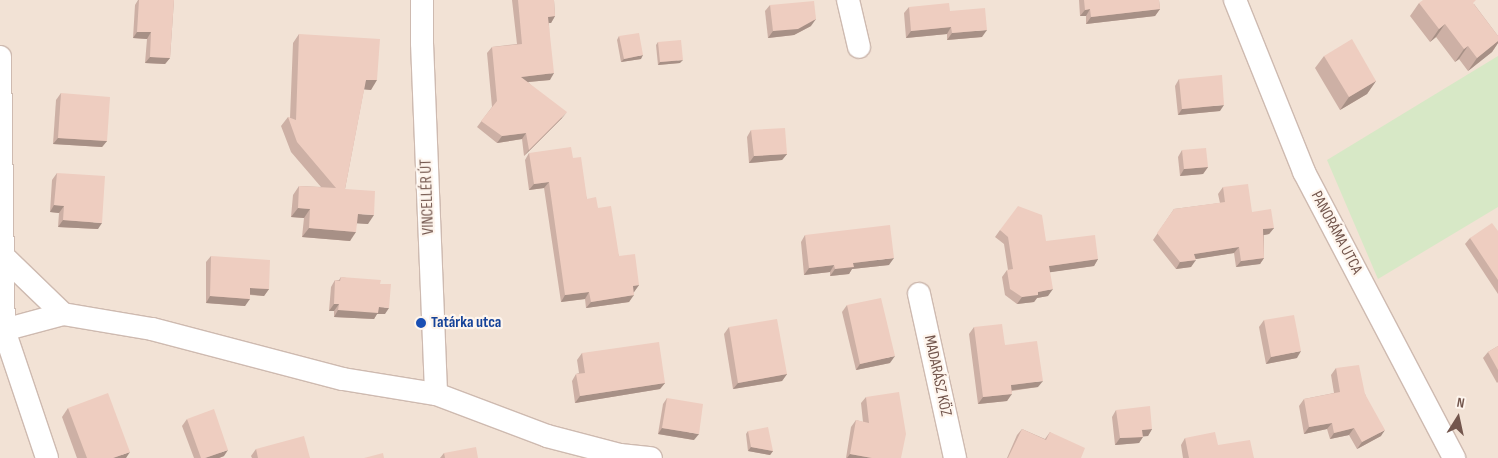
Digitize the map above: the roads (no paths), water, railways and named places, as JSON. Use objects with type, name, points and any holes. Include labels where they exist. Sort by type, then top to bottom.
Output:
[{"type":"street","name":"VINCELLÉR ÚT","points":[[422,0],[436,394]]},
{"type":"street","points":[[848,0],[859,47]]},
{"type":"street","name":"PANORÁMA UTCA","points":[[1235,0],[1304,172],[1454,458]]},
{"type":"street","points":[[0,58],[4,257],[2,330],[47,458]]},
{"type":"street","points":[[4,257],[63,314]]},
{"type":"street","name":"MADARÁSZ KÖZ","points":[[920,294],[955,458]]},
{"type":"street","points":[[2,330],[63,314],[152,329],[343,379],[436,394],[547,436],[620,455],[651,458]]},
{"type":"place","name":"Tatárka utca","points":[[421,323]]}]
